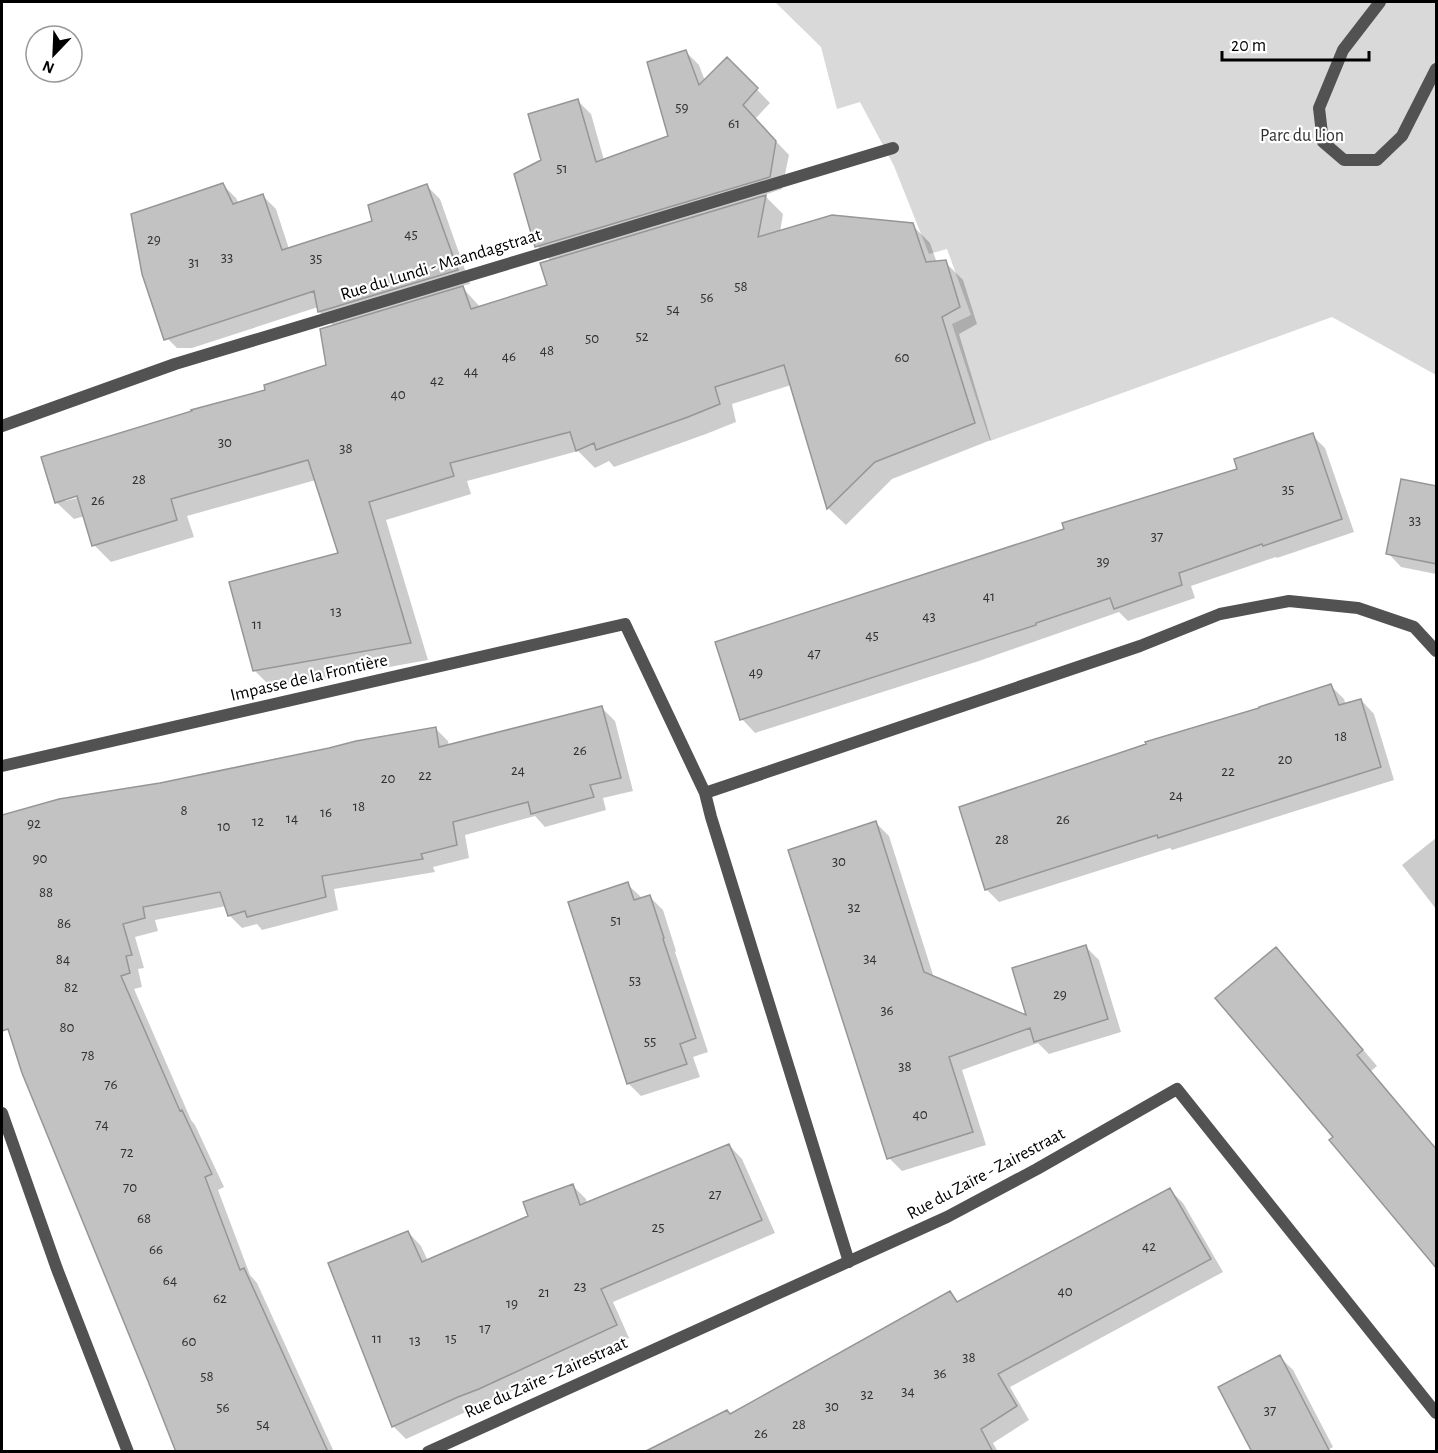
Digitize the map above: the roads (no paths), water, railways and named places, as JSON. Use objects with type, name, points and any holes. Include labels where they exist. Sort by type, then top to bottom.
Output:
[{"type":"street","points":[[1380,2],[1343,50],[1319,108],[1323,142],[1344,160],[1377,160],[1402,136],[1437,69]]},
{"type":"street","name":"Rue du Lundi - Maandagstraat","points":[[2,426],[175,364],[893,148]]},
{"type":"street","points":[[849,1262],[705,793],[1140,646],[1220,614],[1289,602],[1358,608],[1414,627],[1437,651]]},
{"type":"street","name":"Impasse de la Frontière","points":[[2,766],[625,624],[705,793]]},
{"type":"street","name":"Rue du Zaïre - Zairestraat","points":[[428,1452],[957,1212],[1177,1089],[1437,1413]]},
{"type":"street","points":[[2,1113],[57,1269],[128,1452]]},
{"type":"park label","name":"Parc du Lion","points":[[1302,136]]}]
